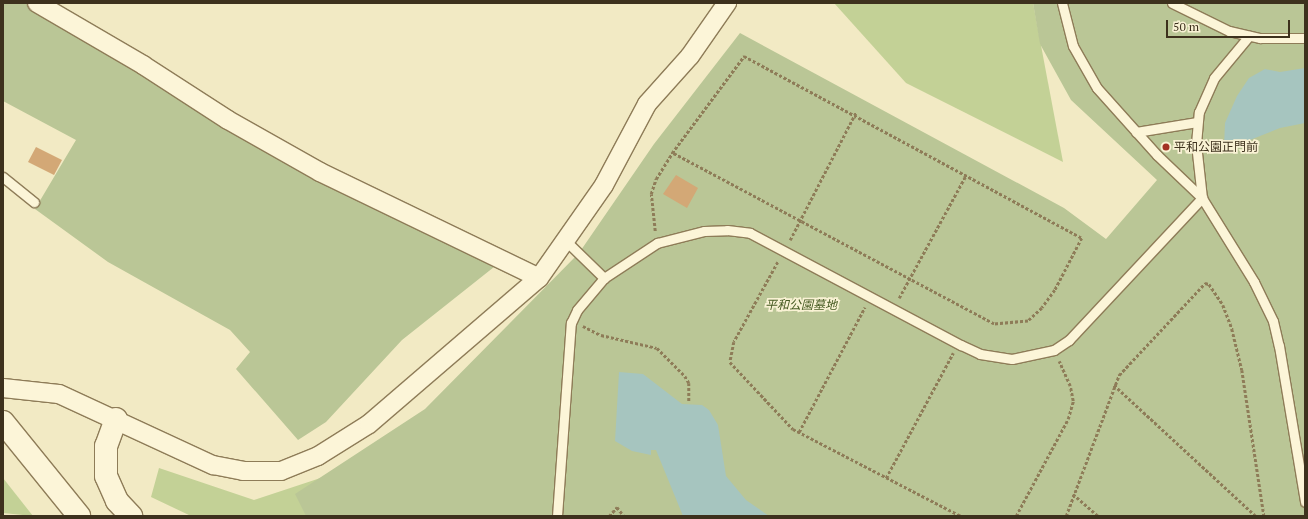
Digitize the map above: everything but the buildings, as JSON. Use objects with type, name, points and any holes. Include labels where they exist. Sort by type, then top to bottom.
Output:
[{"type":"street","points":[[37,3],[143,65],[228,120],[320,172],[539,278]]},
{"type":"street","points":[[3,388],[59,394],[116,419],[213,466],[243,471],[281,471],[318,456],[369,424],[539,278],[567,242],[604,185],[647,104],[690,56],[727,3]]},
{"type":"street","points":[[116,419],[106,446],[106,476],[117,501],[131,516]]},
{"type":"street","points":[[3,422],[79,516]]},
{"type":"lane","points":[[1062,3],[1073,46],[1082,65],[1097,88],[1136,132],[1202,198],[1229,237],[1273,321],[1288,392],[1305,502]]},
{"type":"lane","points":[[1172,3],[1204,21],[1249,36],[1305,38]]},
{"type":"lane","points":[[557,516],[571,323],[577,310],[604,278],[657,243],[704,231],[728,230],[750,233],[958,343],[998,358],[1031,357],[1054,350],[1069,340],[1100,309],[1202,198],[1196,122],[1214,78],[1249,36]]},
{"type":"lane","points":[[1136,132],[1196,122]]},
{"type":"lane","points":[[3,177],[34,202]]},
{"type":"lane","points":[[567,242],[604,278]]},
{"type":"path","points":[[657,243],[651,213],[651,194],[672,153],[744,56],[1082,238],[1056,290],[1028,321],[994,324],[672,153]]},
{"type":"path","points":[[856,112],[800,221],[734,342],[730,362],[781,419],[799,432],[961,516]]},
{"type":"path","points":[[893,309],[966,175]]},
{"type":"path","points":[[1066,516],[1073,494],[1119,376],[1205,283],[1209,284],[1223,305],[1242,370],[1264,516]]},
{"type":"path","points":[[799,432],[870,297]]},
{"type":"path","points":[[571,323],[602,335],[657,348],[685,376],[689,383],[689,402]]},
{"type":"path","points":[[886,478],[958,343]]},
{"type":"path","points":[[1016,516],[1068,419],[1073,401],[1070,386],[1054,350]]},
{"type":"path","points":[[1114,386],[1256,516]]},
{"type":"path","points":[[1073,494],[1098,516]]},
{"type":"path","points":[[609,516],[617,507],[624,516]]},
{"type":"green space","points":[[3,3],[25,3],[64,28],[145,70],[218,122],[494,267],[402,340],[326,422],[298,440],[236,369],[250,352],[230,330],[108,262],[35,209],[76,140],[3,101]]},
{"type":"green space","points":[[834,3],[1033,3],[1063,162],[906,83]]},
{"type":"green space","name":"平和公園墓地","points":[[1033,3],[1305,3],[1305,516],[306,516],[295,494],[425,409],[579,253],[654,144],[740,33],[1064,208],[1106,239],[1157,180],[1071,100],[1040,44]]},
{"type":"green space","points":[[402,451],[522,516],[191,516],[151,497],[159,468],[254,500]]},
{"type":"green space","points":[[3,478],[33,516],[3,513]]},
{"type":"water","points":[[1305,68],[1305,123],[1280,128],[1245,142],[1234,151],[1224,146],[1225,123],[1237,96],[1249,78],[1265,69],[1280,72]]},
{"type":"water","points":[[619,372],[643,374],[682,404],[702,405],[709,410],[718,425],[726,476],[746,500],[769,516],[683,516],[656,450],[651,450],[651,455],[632,451],[615,441]]},
{"type":"place","name":"平和公園正門前","points":[[1166,147]]}]
